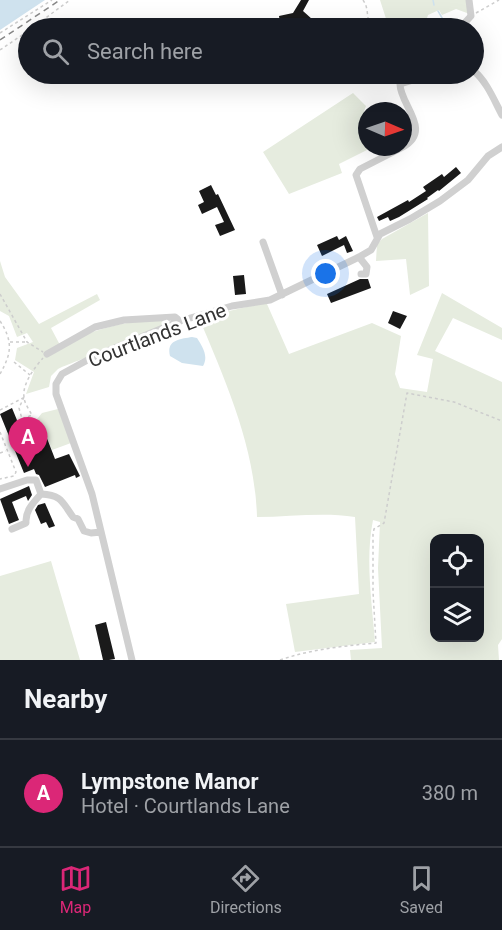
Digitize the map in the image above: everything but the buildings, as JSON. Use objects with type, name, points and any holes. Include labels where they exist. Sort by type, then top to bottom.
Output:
[{"type":"street","points":[[469,0],[471,16]]},
{"type":"street","points":[[400,84],[406,102]]},
{"type":"street","points":[[484,84],[502,115]]},
{"type":"street","points":[[412,116],[415,123],[412,139]]},
{"type":"street","name":"Courtlands Lane","points":[[132,660],[92,494],[56,394],[56,384],[62,374],[93,357],[177,319],[270,300],[359,257],[371,250],[377,237],[440,201],[468,180],[488,156],[502,147]]},
{"type":"street","points":[[377,237],[356,175],[360,169],[385,156]]},
{"type":"street","points":[[262,242],[282,295]]},
{"type":"street","points":[[359,257],[368,267],[366,274],[361,274]]},
{"type":"street","points":[[47,354],[95,327],[124,320],[177,319]]},
{"type":"street","points":[[0,489],[27,480],[36,480],[41,494]]},
{"type":"street","points":[[41,494],[58,497],[73,517],[78,519],[84,531],[101,532]]},
{"type":"street","points":[[12,529],[26,523],[25,516],[28,509],[41,494]]},
{"type":"path","points":[[24,18],[52,0]]},
{"type":"path","points":[[46,18],[70,0]]},
{"type":"path","points":[[363,0],[367,6],[367,18]]},
{"type":"path","points":[[471,16],[499,0]]},
{"type":"path","points":[[0,33],[18,22]]},
{"type":"path","points":[[0,50],[18,38]]},
{"type":"path","points":[[0,294],[27,342],[47,354],[30,376],[19,408],[22,419],[32,415],[24,397]]},
{"type":"path","points":[[0,321],[10,342],[7,361],[0,374]]},
{"type":"path","points":[[10,342],[27,342]]},
{"type":"path","points":[[14,362],[30,376]]},
{"type":"path","points":[[280,660],[296,654],[339,646],[376,643],[373,534],[374,529],[384,523],[407,393],[454,402],[502,421]]},
{"type":"path","points":[[0,410],[24,397]]},
{"type":"path","points":[[0,432],[16,472],[14,476],[0,479]]},
{"type":"path","points":[[0,453],[7,450]]},
{"type":"shaded area","points":[[380,0],[467,0],[467,13],[456,9],[442,15],[439,10],[428,15],[427,18],[386,18]]},
{"type":"shaded area","points":[[353,93],[362,102],[358,102],[358,154],[339,164],[342,173],[289,194],[263,152]]},
{"type":"shaded area","points":[[428,213],[429,286],[410,295],[406,259],[376,261],[377,244]]},
{"type":"shaded area","points":[[0,261],[5,277],[39,324],[97,294],[100,300],[51,328],[60,345],[86,334],[125,323],[166,321],[148,334],[58,369],[51,376],[49,387],[26,394],[34,372],[15,360],[17,348],[33,342],[27,333],[17,337],[9,316],[0,311]]},
{"type":"shaded area","points":[[442,293],[502,328],[502,340],[453,318],[435,351],[502,382],[502,639],[498,645],[499,660],[351,660],[350,650],[382,648],[378,568],[380,522],[373,520],[369,566],[375,642],[295,652],[286,604],[359,594],[355,517],[319,515],[257,517],[251,465],[245,440],[229,391],[199,318],[267,304],[289,354],[372,323],[401,336],[395,374],[400,388],[427,392],[433,359],[417,355]]},
{"type":"shaded area","points":[[58,409],[71,443],[52,450],[45,432],[30,437],[28,430],[42,413]]},
{"type":"shaded area","points":[[51,561],[80,660],[0,660],[0,576]]},
{"type":"water","points":[[0,0],[45,0],[0,30]]},
{"type":"water","points":[[192,337],[197,338],[204,351],[203,366],[182,363],[170,356],[172,343]]},
{"type":"waterway","points":[[433,0],[434,5]]},
{"type":"waterway","points":[[438,11],[442,18]]},
{"type":"railway","points":[[33,18],[60,0]]},
{"type":"railway","points":[[0,40],[18,28]]},
{"type":"place","name":"Lympstone Manor","points":[[28,467]]}]
